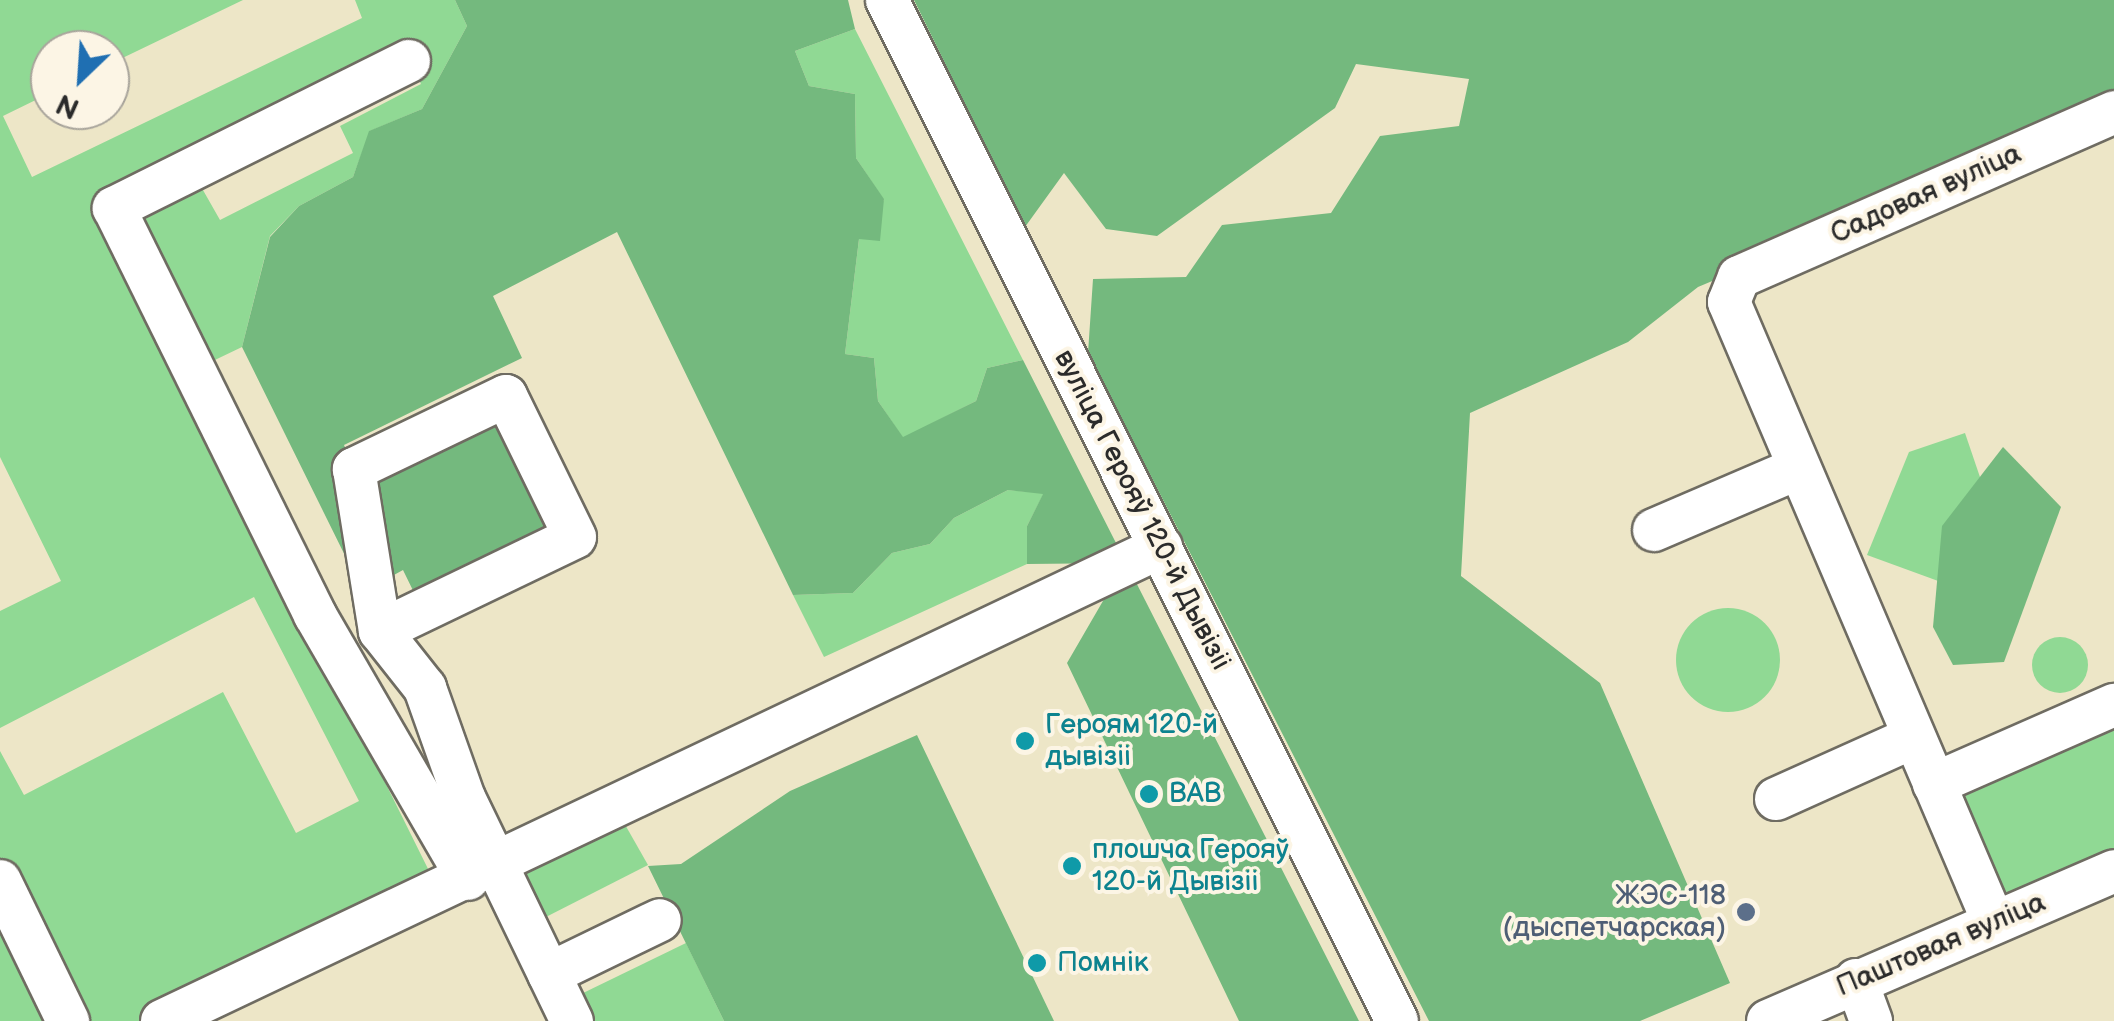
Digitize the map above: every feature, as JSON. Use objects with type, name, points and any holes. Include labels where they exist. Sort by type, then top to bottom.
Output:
[{"type":"street","name":"вуліца Герояў 120-й Дывізіі","points":[[887,0],[1397,1021]]},
{"type":"street","points":[[410,61],[114,208],[315,615],[482,873],[559,1007],[660,920]]},
{"type":"street","name":"Садовая вуліца","points":[[1796,468],[1729,302],[1739,278],[2114,112]]},
{"type":"street","points":[[380,631],[575,537],[506,396],[354,469],[380,631],[425,688],[482,873]]},
{"type":"street","points":[[1654,530],[1796,468],[1993,921]]},
{"type":"street","points":[[162,1021],[482,873],[1160,547]]},
{"type":"street","points":[[1934,784],[2114,704]]},
{"type":"street","points":[[1776,799],[1912,738]]},
{"type":"street","name":"Паштовая вуліца","points":[[1768,1021],[2114,870]]},
{"type":"street","points":[[0,881],[68,1021]]},
{"type":"street","points":[[1856,980],[1871,1021]]},
{"type":"green space","points":[[0,0],[243,0],[130,54],[130,30],[30,30],[30,103],[3,116],[32,177],[362,18],[355,0],[455,0],[467,26],[422,109],[370,131],[353,177],[299,206],[270,236],[242,347],[194,370],[114,208],[191,169],[220,220],[353,153],[340,126],[421,84],[403,47],[98,204],[440,893],[162,1021],[0,1021],[0,751],[24,795],[223,692],[296,833],[359,801],[254,597],[0,728],[0,611],[61,581],[0,457]]},
{"type":"green space","points":[[455,0],[848,0],[855,29],[795,51],[809,86],[855,94],[856,158],[884,199],[880,241],[859,239],[845,354],[874,358],[878,401],[903,437],[976,401],[987,368],[1023,360],[1359,1021],[1239,1021],[1067,663],[1125,563],[1027,564],[1027,526],[1043,494],[1008,490],[954,518],[930,544],[892,553],[853,593],[793,595],[617,232],[493,296],[522,358],[344,445],[354,468],[506,396],[575,537],[423,611],[403,570],[363,592],[242,347],[270,237],[299,206],[353,177],[369,131],[422,109],[467,26]]},
{"type":"green space","points":[[914,0],[2114,0],[2114,112],[1698,287],[1628,342],[1470,413],[1461,576],[1600,683],[1730,983],[1640,1021],[1429,1021],[1088,353],[1093,279],[1186,277],[1222,225],[1331,213],[1380,136],[1459,126],[1469,79],[1356,64],[1335,108],[1157,236],[1106,229],[1064,173],[1025,227]]},
{"type":"green space","points":[[855,29],[1023,360],[987,368],[976,401],[903,438],[878,401],[874,358],[845,354],[859,239],[884,200],[856,158],[855,94],[809,86],[795,51]]},
{"type":"green space","points":[[1965,433],[1983,486],[1982,597],[1867,555],[1909,452]]},
{"type":"green space","points":[[2003,447],[2061,507],[2004,662],[1953,665],[1933,627],[1942,526]]},
{"type":"green space","points":[[1008,490],[1044,493],[1027,526],[1027,564],[824,657],[793,595],[853,593],[892,553],[930,544],[954,518]]},
{"type":"green space","points":[[1728,608],[1748,612],[1765,623],[1776,640],[1780,660],[1776,680],[1765,697],[1748,708],[1728,712],[1708,708],[1691,697],[1680,680],[1676,660],[1680,640],[1691,623],[1708,612]]},
{"type":"green space","points":[[2060,637],[2080,645],[2088,665],[2080,685],[2060,693],[2040,685],[2032,665],[2040,645]]},
{"type":"green space","points":[[2114,709],[2114,871],[1993,921],[1934,790]]},
{"type":"green space","points":[[917,735],[1054,1021],[724,1021],[648,866],[681,864],[790,791]]},
{"type":"green space","points":[[615,807],[648,865],[542,919],[512,857]]},
{"type":"green space","points":[[686,943],[724,1021],[591,1021],[579,995]]},
{"type":"place","name":"Героям 120-й дывізіі","points":[[1025,741]]},
{"type":"place","name":"ВАВ","points":[[1149,794]]},
{"type":"place","name":"плошча Герояў 120-й Дывізіі","points":[[1072,866]]},
{"type":"place","name":"ЖЭС-118 (дыспетчарская)","points":[[1746,912]]},
{"type":"place","name":"Помнік","points":[[1037,963]]}]
